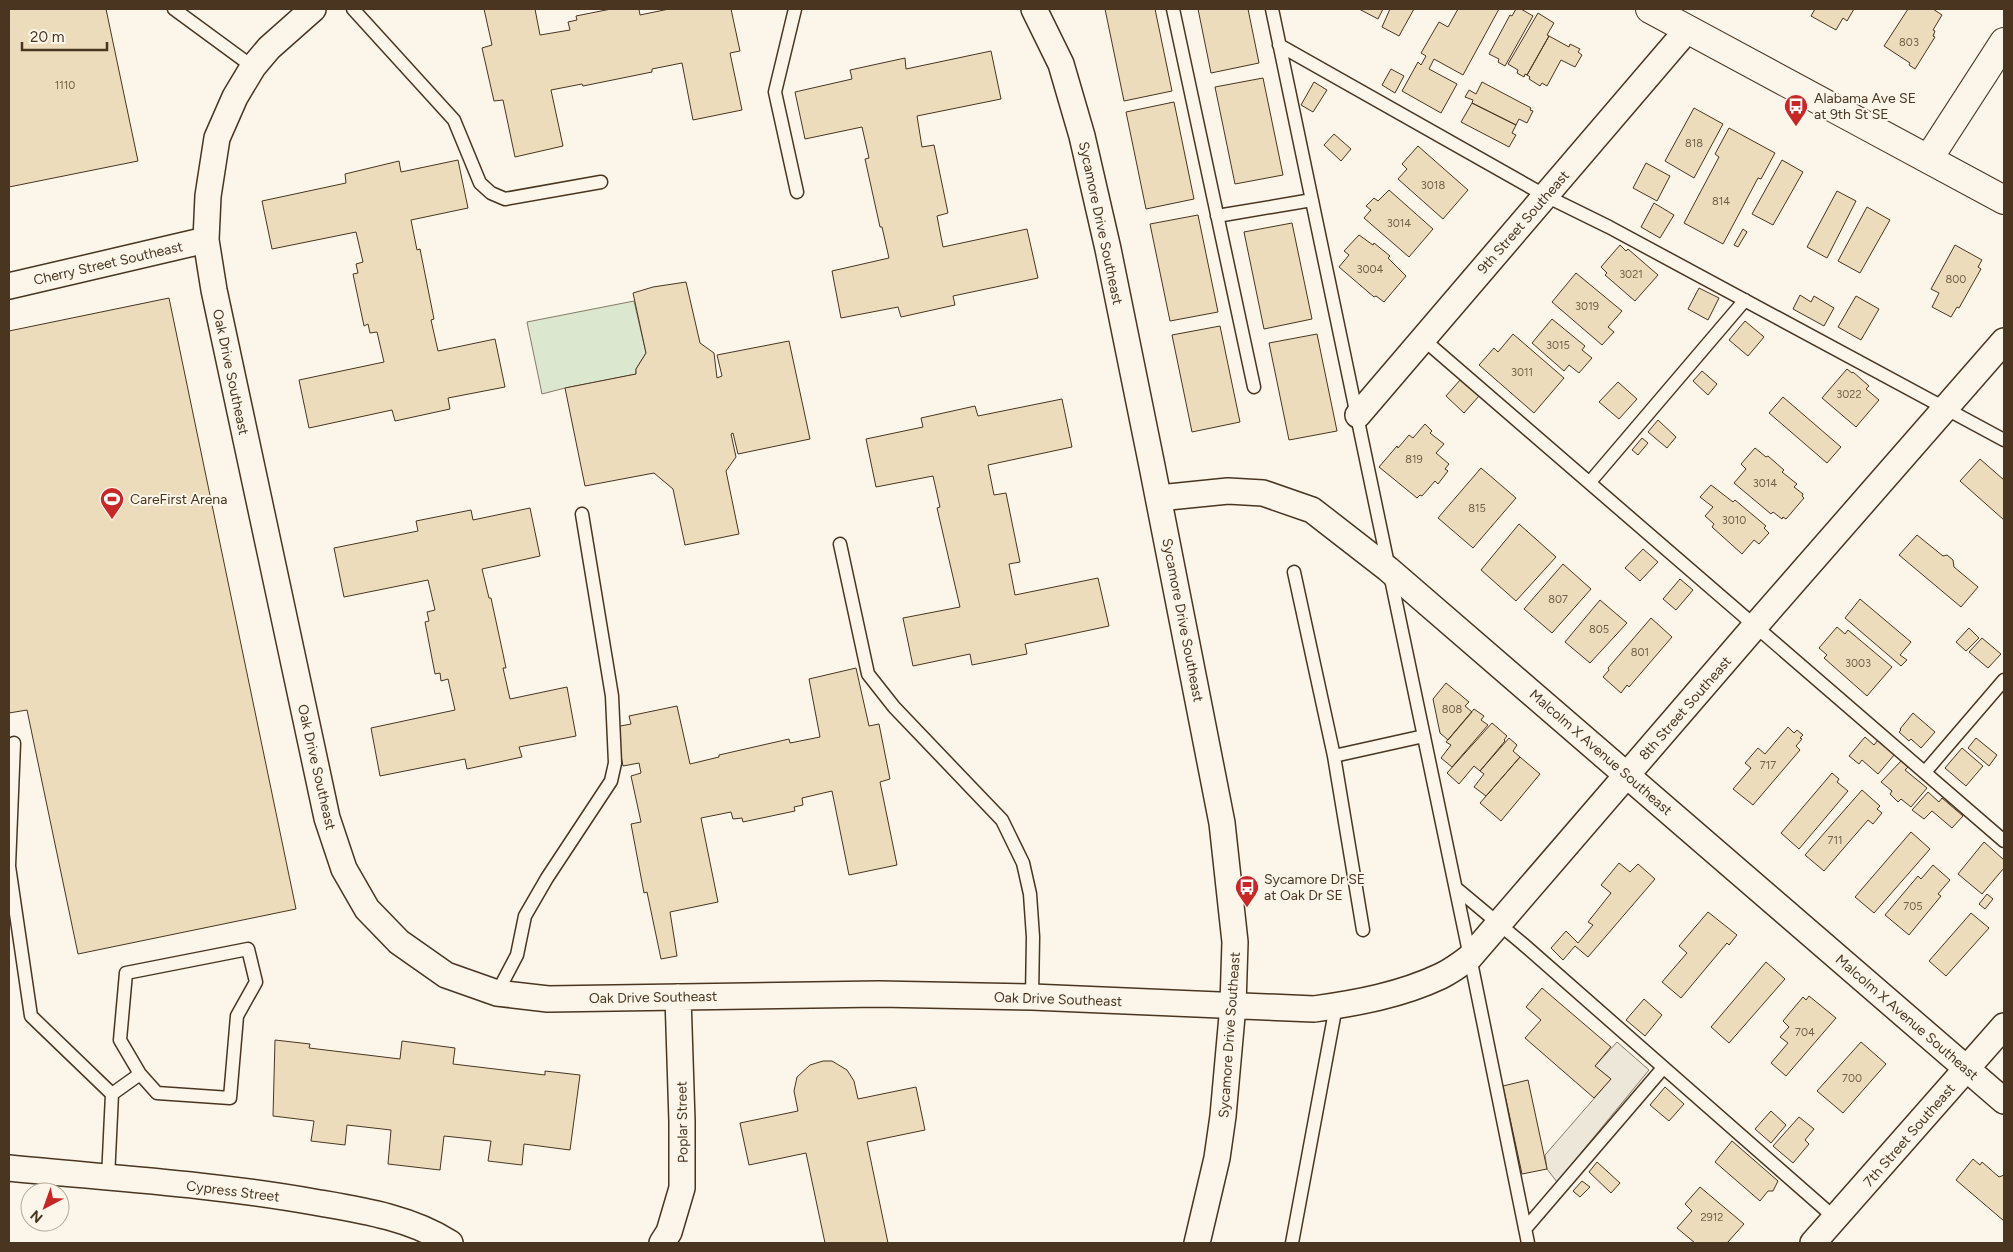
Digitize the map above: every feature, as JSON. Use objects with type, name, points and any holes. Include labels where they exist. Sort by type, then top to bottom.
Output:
[{"type":"main road","points":[[1650,9],[2004,200]]},
{"type":"main road","points":[[1929,158],[2004,42]]},
{"type":"street","name":"Oak Drive Southeast","points":[[313,9],[269,48],[253,66],[235,97],[217,138],[208,196],[206,240],[214,290],[327,818],[344,870],[367,909],[399,942],[446,975],[497,993],[548,999],[879,994],[1032,997],[1233,1005]]},
{"type":"street","name":"Sycamore Drive Southeast","points":[[1034,9],[1061,64],[1082,136],[1108,249],[1159,498],[1222,823],[1235,942],[1233,1005],[1223,1116],[1217,1158],[1197,1243]]},
{"type":"street","name":"9th Street Southeast","points":[[1358,415],[1688,29]]},
{"type":"street","name":"Cherry Street Southeast","points":[[9,286],[206,240]]},
{"type":"street","name":"8th Street Southeast","points":[[1233,1005],[1314,1009],[1336,1006],[1415,987],[1443,976],[1470,957],[2004,341]]},
{"type":"street","name":"Malcolm X Avenue Southeast","points":[[1159,498],[1228,491],[1263,493],[1312,510],[1388,569],[2004,1101]]},
{"type":"street","name":"Poplar Street","points":[[662,1243],[668,1232],[682,1188],[678,997]]},
{"type":"street","name":"7th Street Southeast","points":[[1812,1243],[2004,1026]]},
{"type":"street","name":"Cypress Street","points":[[9,1168],[265,1193],[370,1212],[430,1231],[450,1243]]},
{"type":"lane","points":[[174,9],[253,66]]},
{"type":"lane","points":[[353,9],[454,120],[480,183],[490,193],[505,199],[601,182]]},
{"type":"lane","points":[[796,9],[775,92],[797,192]]},
{"type":"lane","points":[[1173,9],[1254,387]]},
{"type":"lane","points":[[1272,9],[1358,415],[1388,569],[1456,888],[1528,1243]]},
{"type":"lane","points":[[1279,45],[1546,196],[1609,227],[2004,440]]},
{"type":"lane","points":[[1217,216],[1312,200]]},
{"type":"lane","points":[[1590,482],[1745,300]]},
{"type":"lane","points":[[1423,339],[2004,841]]},
{"type":"lane","points":[[497,993],[517,955],[525,916],[547,878],[611,781],[615,763],[612,696],[582,514]]},
{"type":"lane","points":[[840,544],[868,674],[894,706],[1002,820],[1022,863],[1030,894],[1033,937],[1032,997]]},
{"type":"lane","points":[[1294,572],[1334,756],[1363,930]]},
{"type":"lane","points":[[1926,772],[2004,680]]},
{"type":"lane","points":[[1334,756],[1424,736]]},
{"type":"lane","points":[[14,743],[9,866],[31,1016],[112,1094],[108,1178]]},
{"type":"lane","points":[[1456,888],[1835,1218]]},
{"type":"lane","points":[[248,950],[256,982],[237,1016],[230,1098],[157,1093],[140,1074],[120,1040],[126,973],[248,950]]},
{"type":"lane","points":[[1292,1243],[1336,1006]]},
{"type":"lane","points":[[1525,1229],[1663,1068]]},
{"type":"lane","points":[[112,1094],[140,1074]]},
{"type":"green space","points":[[634,301],[646,353],[636,369],[636,374],[542,394],[527,322]]},
{"type":"shaded area","points":[[1617,1042],[1649,1070],[1557,1182],[1547,1169],[1545,1155],[1611,1079],[1595,1066]]},
{"type":"building","points":[[9,9],[106,9],[138,161],[9,187]]},
{"type":"building","points":[[484,9],[535,9],[540,35],[570,30],[568,22],[577,20],[576,16],[611,9],[639,9],[640,15],[669,9],[731,9],[740,51],[730,53],[742,110],[693,120],[682,63],[652,69],[652,72],[583,86],[582,84],[551,90],[563,146],[515,157],[503,100],[494,101],[482,48],[492,45]]},
{"type":"building","points":[[1105,9],[1155,9],[1172,91],[1124,101]]},
{"type":"building","points":[[1198,9],[1248,9],[1259,63],[1211,73]]},
{"type":"building","points":[[1359,9],[1383,9],[1378,19]]},
{"type":"building","points":[[1390,9],[1414,9],[1399,36],[1382,27]]},
{"type":"building","points":[[1458,9],[1499,9],[1463,75],[1434,59],[1429,69],[1457,84],[1441,113],[1402,91],[1418,62],[1421,65],[1426,56],[1421,53],[1439,22],[1448,27]]},
{"type":"building","points":[[1516,9],[1521,9],[1533,16],[1505,66],[1498,62],[1499,59],[1489,54],[1510,15],[1512,16]]},
{"type":"building","points":[[1815,9],[1854,9],[1847,21],[1843,18],[1836,30],[1811,16]]},
{"type":"building","points":[[1908,9],[1933,9],[1942,15],[1933,30],[1935,31],[1933,36],[1935,37],[1915,69],[1909,65],[1910,63],[1884,46]]},
{"type":"building","points":[[1538,13],[1554,23],[1547,35],[1549,36],[1527,75],[1525,74],[1524,77],[1517,73],[1518,70],[1508,64]]},
{"type":"building","points":[[1549,36],[1569,47],[1570,44],[1580,49],[1578,52],[1582,55],[1575,67],[1561,60],[1547,86],[1542,83],[1540,86],[1529,79],[1530,77],[1527,75]]},
{"type":"building","points":[[991,51],[1001,99],[917,116],[922,147],[934,145],[948,213],[937,216],[943,247],[1027,229],[1038,278],[953,296],[955,305],[901,317],[898,307],[841,318],[832,271],[889,258],[865,159],[869,158],[862,127],[805,139],[795,92],[852,79],[850,70],[905,58],[906,69]]},
{"type":"building","points":[[1391,69],[1404,76],[1395,93],[1382,85]]},
{"type":"building","points":[[1263,78],[1283,175],[1235,184],[1215,87]]},
{"type":"building","points":[[1314,82],[1327,90],[1313,112],[1301,105]]},
{"type":"building","points":[[1482,82],[1531,108],[1530,110],[1533,111],[1527,123],[1519,119],[1516,125],[1472,103],[1473,100],[1465,97],[1469,90],[1476,94]]},
{"type":"building","points":[[1174,102],[1194,199],[1146,209],[1126,112]]},
{"type":"building","points":[[1472,103],[1516,125],[1512,133],[1516,135],[1509,147],[1461,122]]},
{"type":"building","points":[[1694,108],[1723,124],[1694,178],[1665,161]]},
{"type":"building","points":[[1729,128],[1775,153],[1761,179],[1758,178],[1723,244],[1684,223],[1719,157],[1715,154]]},
{"type":"building","points":[[1334,134],[1351,149],[1341,161],[1324,145]]},
{"type":"building","points":[[1418,146],[1468,190],[1443,219],[1398,179],[1407,169],[1402,164]]},
{"type":"building","points":[[458,160],[468,208],[411,220],[417,250],[420,249],[434,319],[431,320],[438,351],[495,339],[505,387],[448,398],[450,409],[395,421],[392,410],[309,428],[299,380],[384,362],[377,332],[370,333],[368,324],[364,326],[353,274],[358,273],[356,264],[363,262],[356,232],[272,249],[262,201],[346,183],[345,174],[399,161],[401,172]]},
{"type":"building","points":[[1782,160],[1803,172],[1773,225],[1752,214]]},
{"type":"building","points":[[1646,163],[1670,176],[1657,201],[1633,188]]},
{"type":"building","points":[[1389,190],[1433,229],[1409,257],[1364,218],[1371,210],[1366,206],[1374,198],[1378,201]]},
{"type":"building","points":[[1837,191],[1856,201],[1827,258],[1807,247]]},
{"type":"building","points":[[1654,203],[1674,215],[1660,238],[1641,227]]},
{"type":"building","points":[[1867,207],[1890,220],[1860,273],[1838,261]]},
{"type":"building","points":[[1198,215],[1218,312],[1170,321],[1150,224]]},
{"type":"building","points":[[1292,223],[1312,319],[1264,329],[1244,232]]},
{"type":"building","points":[[1743,229],[1747,232],[1738,247],[1734,245]]},
{"type":"building","points":[[1359,235],[1373,245],[1374,243],[1390,256],[1388,258],[1406,276],[1384,302],[1376,296],[1374,297],[1339,267],[1349,255],[1344,251]]},
{"type":"building","points":[[1620,245],[1626,251],[1628,249],[1658,275],[1635,301],[1605,275],[1607,273],[1601,267]]},
{"type":"building","points":[[1955,245],[1982,260],[1978,267],[1981,269],[1959,308],[1957,307],[1951,317],[1932,307],[1939,293],[1931,289]]},
{"type":"building","points":[[1576,273],[1622,311],[1608,327],[1614,332],[1602,345],[1552,302]]},
{"type":"building","points":[[686,282],[700,343],[714,353],[717,378],[722,376],[717,355],[789,341],[810,439],[738,454],[733,433],[731,434],[736,457],[726,471],[739,534],[685,545],[673,489],[654,473],[585,486],[565,388],[636,374],[636,369],[646,353],[633,293],[653,287]]},
{"type":"building","points":[[1699,288],[1719,298],[1708,320],[1688,309]]},
{"type":"building","points":[[1800,295],[1811,302],[1814,296],[1834,308],[1824,326],[1793,309]]},
{"type":"building","points":[[1856,296],[1879,309],[1861,340],[1838,327]]},
{"type":"building","name":"CareFirst Arena","points":[[169,298],[296,909],[78,954],[27,710],[9,713],[9,331]]},
{"type":"building","points":[[1552,319],[1585,346],[1582,350],[1592,358],[1579,373],[1569,365],[1564,371],[1532,343]]},
{"type":"building","points":[[1745,321],[1764,337],[1748,356],[1729,340]]},
{"type":"building","points":[[1220,326],[1240,422],[1192,432],[1172,335]]},
{"type":"building","points":[[1317,334],[1337,431],[1289,440],[1269,343]]},
{"type":"building","points":[[1513,334],[1564,378],[1534,413],[1479,365],[1494,348],[1498,352]]},
{"type":"building","points":[[1847,369],[1869,386],[1866,389],[1879,400],[1856,427],[1822,398]]},
{"type":"building","points":[[1702,371],[1717,384],[1708,395],[1693,381]]},
{"type":"building","points":[[1461,379],[1479,396],[1464,413],[1446,396]]},
{"type":"building","points":[[1618,382],[1637,399],[1619,419],[1599,402]]},
{"type":"building","points":[[1783,397],[1841,447],[1827,463],[1769,413]]},
{"type":"building","points":[[1062,399],[1072,447],[988,465],[994,495],[1006,493],[1020,562],[1009,564],[1015,595],[1098,578],[1109,626],[1025,644],[1027,654],[972,665],[970,654],[913,666],[903,618],[960,607],[937,508],[940,507],[933,476],[876,487],[866,439],[923,427],[921,418],[975,406],[978,416]]},
{"type":"building","points":[[1658,420],[1676,437],[1667,448],[1648,432]]},
{"type":"building","points":[[1425,424],[1432,431],[1430,433],[1444,444],[1436,453],[1449,464],[1445,469],[1448,471],[1438,484],[1435,481],[1422,496],[1420,495],[1417,498],[1379,467],[1397,446],[1398,448],[1409,435],[1413,438]]},
{"type":"building","points":[[1642,438],[1648,443],[1638,455],[1632,450]]},
{"type":"building","points":[[1755,448],[1784,470],[1782,472],[1797,484],[1794,487],[1803,494],[1804,498],[1786,519],[1783,517],[1782,519],[1773,512],[1771,514],[1734,483],[1746,469],[1741,464]]},
{"type":"building","points":[[1980,459],[2004,480],[2004,520],[1960,481]]},
{"type":"building","points":[[1481,468],[1516,498],[1473,548],[1438,518]]},
{"type":"building","points":[[1711,485],[1733,502],[1735,500],[1766,526],[1764,528],[1769,533],[1759,544],[1754,540],[1742,554],[1712,527],[1714,524],[1705,516],[1713,507],[1700,497]]},
{"type":"building","points":[[530,508],[540,556],[482,569],[489,598],[491,598],[502,649],[506,668],[503,668],[510,699],[567,687],[576,736],[519,747],[522,757],[467,769],[465,759],[380,776],[371,728],[455,710],[448,679],[441,681],[440,673],[435,674],[425,622],[429,621],[427,612],[435,610],[428,580],[344,597],[334,548],[418,531],[416,521],[471,510],[473,520]]},
{"type":"building","points":[[1519,524],[1556,557],[1516,601],[1481,570]]},
{"type":"building","points":[[1917,535],[1943,556],[1947,555],[1953,560],[1954,567],[1978,587],[1961,607],[1899,555]]},
{"type":"building","points":[[1643,549],[1658,562],[1640,581],[1625,568]]},
{"type":"building","points":[[1563,564],[1591,589],[1552,633],[1524,609]]},
{"type":"building","points":[[1680,579],[1693,590],[1676,610],[1663,599]]},
{"type":"building","points":[[1860,599],[1911,642],[1900,655],[1907,660],[1901,666],[1845,618]]},
{"type":"building","points":[[1600,600],[1627,623],[1590,663],[1565,642]]},
{"type":"building","points":[[1651,618],[1672,637],[1629,687],[1627,685],[1621,693],[1603,677],[1609,670],[1608,668]]},
{"type":"building","points":[[1837,627],[1845,634],[1848,630],[1892,667],[1867,696],[1824,658],[1827,655],[1819,648]]},
{"type":"building","points":[[1969,628],[1979,638],[1966,651],[1956,642]]},
{"type":"building","points":[[1982,638],[2001,654],[1988,668],[1969,652]]},
{"type":"building","points":[[856,668],[869,726],[879,724],[890,779],[880,782],[897,865],[849,875],[832,791],[802,798],[803,805],[794,807],[795,811],[743,822],[742,818],[733,819],[731,812],[701,818],[718,902],[670,912],[677,956],[661,959],[647,892],[644,893],[631,824],[641,822],[631,776],[641,773],[639,763],[623,766],[615,727],[631,724],[629,716],[677,706],[690,764],[719,757],[719,755],[789,739],[790,743],[820,737],[809,679]]},
{"type":"building","points":[[1446,683],[1469,702],[1465,706],[1472,712],[1448,740],[1440,733],[1433,699]]},
{"type":"building","points":[[1474,709],[1484,716],[1481,720],[1488,725],[1452,767],[1441,758],[1451,745],[1446,742]]},
{"type":"building","points":[[1913,713],[1935,732],[1921,748],[1899,732]]},
{"type":"building","points":[[1492,723],[1507,736],[1505,741],[1480,771],[1474,766],[1459,784],[1447,773]]},
{"type":"building","points":[[1788,727],[1794,733],[1797,730],[1803,735],[1796,746],[1800,750],[1753,805],[1733,789],[1751,768],[1745,763],[1758,748],[1765,754]]},
{"type":"building","points":[[1865,737],[1874,745],[1878,740],[1895,754],[1878,774],[1862,760],[1859,764],[1849,756]]},
{"type":"building","points":[[1509,738],[1517,745],[1513,751],[1520,757],[1486,796],[1474,787],[1484,774],[1480,771]]},
{"type":"building","points":[[1976,738],[1997,755],[1989,766],[1968,748]]},
{"type":"building","points":[[1962,748],[1983,766],[1966,786],[1945,768]]},
{"type":"building","points":[[1520,757],[1540,774],[1501,821],[1480,803]]},
{"type":"building","points":[[1901,761],[1908,767],[1905,770],[1927,788],[1911,807],[1901,799],[1898,802],[1890,794],[1892,791],[1881,782]]},
{"type":"building","points":[[1832,773],[1839,779],[1837,782],[1848,791],[1799,849],[1781,833]]},
{"type":"building","points":[[1862,790],[1880,806],[1877,809],[1882,813],[1873,824],[1868,820],[1824,871],[1805,855]]},
{"type":"building","points":[[1928,792],[1939,802],[1942,798],[1963,816],[1952,828],[1932,811],[1924,819],[1912,810]]},
{"type":"building","points":[[1911,832],[1930,849],[1874,913],[1855,897]]},
{"type":"building","points":[[1984,842],[2004,860],[2004,868],[1982,894],[1958,874]]},
{"type":"building","points":[[1619,863],[1630,872],[1638,864],[1655,879],[1588,957],[1575,946],[1563,960],[1551,948],[1566,931],[1578,943],[1593,925],[1588,922],[1611,893],[1601,885]]},
{"type":"building","points":[[1933,865],[1950,880],[1938,894],[1941,896],[1909,935],[1885,915],[1918,876],[1921,879]]},
{"type":"building","points":[[1987,894],[1993,899],[1985,909],[1979,904]]},
{"type":"building","points":[[1708,912],[1737,935],[1729,945],[1727,943],[1681,998],[1662,982],[1687,953],[1679,946]]},
{"type":"building","points":[[1971,913],[1989,928],[1946,976],[1929,961]]},
{"type":"building","points":[[1766,962],[1785,979],[1729,1043],[1711,1027]]},
{"type":"building","points":[[1542,988],[1611,1047],[1595,1066],[1611,1079],[1594,1098],[1525,1038],[1541,1020],[1526,1007]]},
{"type":"building","points":[[1809,996],[1836,1018],[1786,1076],[1771,1063],[1788,1043],[1780,1037],[1789,1027],[1783,1021],[1803,997],[1806,1000]]},
{"type":"building","points":[[1644,999],[1662,1015],[1645,1036],[1626,1020]]},
{"type":"building","points":[[275,1040],[310,1044],[309,1048],[400,1059],[402,1041],[455,1048],[453,1064],[545,1075],[545,1071],[580,1075],[570,1150],[524,1144],[522,1165],[488,1161],[491,1141],[444,1136],[440,1170],[388,1164],[391,1130],[347,1125],[345,1145],[311,1141],[314,1121],[273,1116]]},
{"type":"building","points":[[1861,1042],[1886,1064],[1843,1113],[1817,1091]]},
{"type":"building","points":[[823,1061],[832,1061],[847,1070],[854,1081],[858,1099],[916,1087],[925,1130],[867,1142],[888,1243],[825,1243],[806,1153],[749,1165],[740,1123],[798,1111],[794,1091],[797,1077],[810,1065]]},
{"type":"building","points":[[1528,1080],[1547,1169],[1522,1174],[1503,1086]]},
{"type":"building","points":[[1665,1087],[1684,1104],[1669,1121],[1650,1105]]},
{"type":"building","points":[[1771,1111],[1786,1125],[1771,1143],[1755,1129]]},
{"type":"building","points":[[1799,1117],[1814,1129],[1805,1140],[1809,1144],[1793,1163],[1773,1146]]},
{"type":"building","points":[[1732,1141],[1778,1181],[1773,1191],[1768,1191],[1760,1201],[1715,1162]]},
{"type":"building","points":[[1973,1159],[1980,1165],[1982,1162],[1999,1177],[2004,1175],[2004,1221],[1956,1180]]},
{"type":"building","points":[[1597,1162],[1620,1183],[1611,1193],[1589,1172]]},
{"type":"building","points":[[1582,1181],[1590,1187],[1580,1197],[1573,1191]]},
{"type":"building","points":[[1700,1187],[1744,1224],[1727,1243],[1695,1243],[1677,1228],[1692,1211],[1685,1204]]},
{"type":"place","name":"Alabama Ave SE at 9th St SE","points":[[1796,127]]},
{"type":"place","name":"CareFirst Arena","points":[[112,520]]},
{"type":"place","name":"Sycamore Dr SE at Oak Dr SE","points":[[1247,908]]}]
